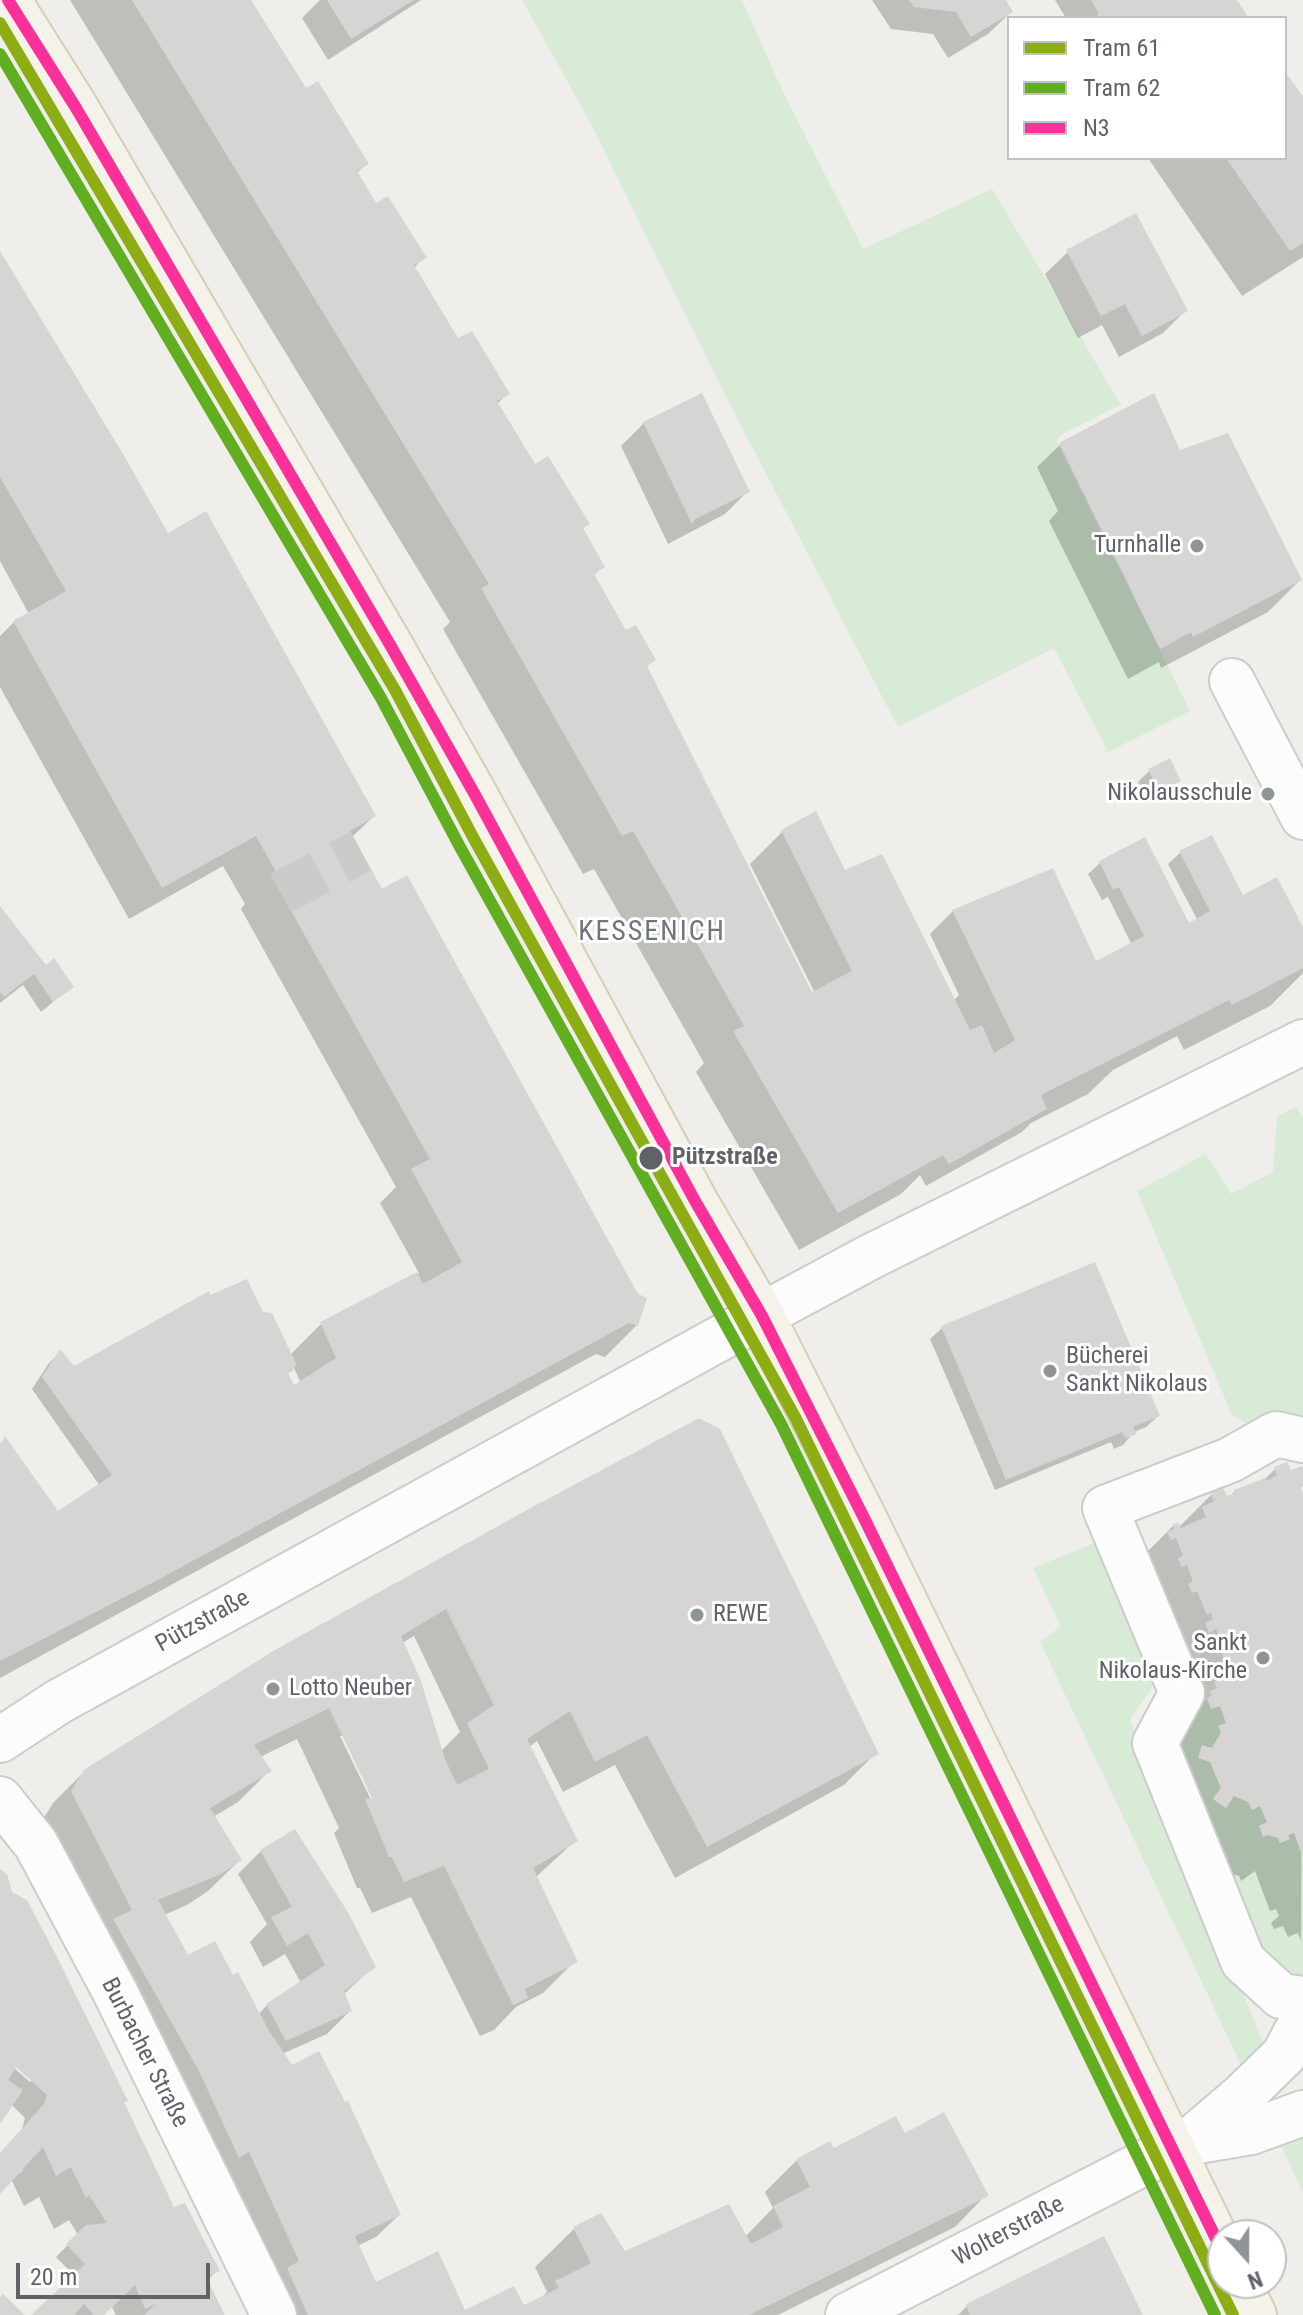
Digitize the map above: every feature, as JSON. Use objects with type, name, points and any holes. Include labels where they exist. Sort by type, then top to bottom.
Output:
[{"type":"main road","points":[[8,0],[76,108],[389,643],[695,1201],[762,1316],[1179,2146],[1209,2219]]},
{"type":"street","points":[[1232,681],[1303,817]]},
{"type":"street","name":"Pützstraße","points":[[0,1740],[72,1695],[870,1257],[1303,1042]]},
{"type":"street","points":[[1303,1440],[1276,1434],[1230,1460],[1105,1508],[1182,1693],[1155,1743],[1243,1961],[1281,1996],[1303,1999]]},
{"type":"street","name":"Burbacher Straße","points":[[0,1799],[36,1844],[115,1992],[274,2315]]},
{"type":"street","points":[[1179,2146],[1242,2096],[1284,2055],[1303,2019]]},
{"type":"street","points":[[1179,2146],[1251,2132],[1303,2113]]},
{"type":"street","name":"Wolterstraße","points":[[848,2315],[1179,2146]]},
{"type":"green space","points":[[522,0],[742,0],[783,92],[863,249],[992,189],[1121,405],[1064,433],[1056,441],[1190,711],[1108,752],[1054,648],[898,727],[723,391],[590,122]]},
{"type":"green space","points":[[1296,1107],[1303,1118],[1303,1421],[1253,1428],[1232,1415],[1137,1191],[1206,1154],[1231,1194],[1273,1172],[1277,1116]]},
{"type":"green space","points":[[1102,1540],[1160,1676],[1130,1720],[1265,2047],[1243,2069],[1040,1642],[1061,1626],[1033,1568]]},
{"type":"green space","points":[[1207,1698],[1211,1709],[1220,1706],[1226,1723],[1212,1748],[1202,1746],[1198,1757],[1210,1762],[1221,1788],[1213,1799],[1226,1808],[1234,1796],[1248,1802],[1252,1809],[1260,1806],[1267,1822],[1259,1826],[1263,1836],[1278,1838],[1280,1843],[1290,1839],[1288,1835],[1294,1833],[1303,1858],[1303,1974],[1290,1978],[1265,1961],[1175,1742]]},
{"type":"green space","points":[[1303,2126],[1303,2193],[1280,2144]]},
{"type":"building","points":[[132,0],[251,0],[306,88],[318,81],[369,164],[357,171],[376,203],[388,196],[427,258],[414,265],[458,338],[472,331],[510,394],[497,401],[535,464],[548,456],[590,524],[583,528],[605,567],[594,574],[626,630],[636,625],[656,660],[647,666],[812,992],[852,971],[781,830],[816,811],[845,870],[882,854],[970,1030],[982,1025],[994,1053],[1015,1040],[952,910],[1053,868],[1096,961],[1144,936],[1119,887],[1113,890],[1099,861],[1145,837],[1189,923],[1210,911],[1179,851],[1212,835],[1243,895],[1277,877],[1303,927],[1303,968],[1232,1005],[1229,1000],[1041,1095],[1047,1109],[949,1164],[943,1155],[838,1213],[733,1031],[744,1026],[633,831],[622,836],[481,588],[489,584]]},
{"type":"building","points":[[327,0],[414,0],[351,39]]},
{"type":"building","points":[[909,0],[1006,0],[1013,12],[971,37],[956,12],[914,7]]},
{"type":"building","points":[[1091,0],[1237,0],[1248,16],[1098,16]]},
{"type":"building","points":[[1287,74],[1303,97],[1303,243],[1290,251],[1227,160],[1287,160]]},
{"type":"building","points":[[1136,213],[1188,311],[1142,336],[1125,304],[1101,316],[1066,250]]},
{"type":"building","points":[[0,251],[168,533],[206,511],[376,816],[350,831],[382,889],[407,875],[638,1294],[647,1298],[638,1326],[629,1323],[152,1583],[0,1661],[0,1445],[5,1436],[58,1511],[112,1475],[42,1377],[60,1349],[74,1366],[209,1291],[210,1295],[247,1279],[263,1312],[272,1313],[293,1357],[296,1364],[293,1371],[288,1373],[294,1385],[336,1358],[320,1322],[417,1272],[423,1284],[462,1262],[411,1169],[430,1159],[271,875],[276,872],[256,836],[162,888],[13,621],[66,591],[0,477]]},
{"type":"building","points":[[702,393],[750,492],[695,519],[692,524],[643,422]]},
{"type":"building","name":"Turnhalle","points":[[1154,393],[1180,450],[1228,433],[1302,580],[1193,637],[1191,632],[1160,649],[1059,443]]},
{"type":"building","points":[[1170,758],[1181,781],[1159,792],[1148,769]]},
{"type":"building","points":[[0,906],[46,965],[54,958],[74,987],[53,1002],[34,974],[4,997],[0,992]]},
{"type":"building","name":"Bücherei Sankt Nikolaus","points":[[1095,1262],[1160,1416],[1133,1427],[1137,1434],[1126,1438],[1122,1432],[1006,1480],[941,1326]]},
{"type":"building","points":[[699,1418],[720,1429],[879,1754],[707,1847],[647,1735],[595,1762],[570,1711],[527,1739],[578,1841],[533,1868],[578,1962],[525,1989],[528,1998],[513,2005],[444,1866],[404,1882],[392,1857],[389,1857],[365,1799],[372,1798],[329,1708],[254,1745],[272,1771],[210,1808],[242,1860],[221,1874],[158,1900],[188,1955],[215,1941],[233,1975],[238,1972],[269,2031],[292,2065],[319,2051],[345,2102],[348,2101],[401,2215],[355,2236],[376,2282],[438,2251],[465,2310],[514,2286],[524,2305],[559,2288],[555,2281],[591,2263],[573,2227],[601,2213],[625,2251],[729,2204],[751,2244],[783,2227],[773,2206],[810,2187],[796,2159],[830,2141],[834,2148],[896,2116],[905,2133],[944,2112],[989,2196],[749,2315],[308,2315],[287,2268],[299,2261],[249,2152],[239,2158],[199,2071],[113,1919],[132,1910],[71,1791],[85,1769],[275,1650]],"holes":[[[446,1609],[494,1705],[467,1723],[489,1769],[457,1785],[445,1759],[421,1681],[401,1636]]]},
{"type":"building","name":"Sankt Nikolaus-Kirche","points":[[1287,1462],[1291,1470],[1303,1468],[1303,1485],[1300,1486],[1303,1494],[1303,1857],[1294,1833],[1288,1835],[1290,1839],[1280,1843],[1278,1838],[1263,1837],[1259,1826],[1267,1822],[1260,1806],[1252,1810],[1248,1802],[1234,1796],[1226,1808],[1213,1799],[1221,1788],[1210,1762],[1198,1758],[1202,1745],[1212,1748],[1221,1733],[1218,1726],[1226,1723],[1220,1706],[1211,1709],[1207,1698],[1212,1696],[1210,1691],[1217,1688],[1214,1682],[1225,1676],[1227,1680],[1232,1678],[1216,1639],[1220,1638],[1216,1629],[1209,1633],[1205,1623],[1213,1619],[1211,1613],[1207,1615],[1197,1591],[1192,1593],[1188,1584],[1193,1582],[1187,1565],[1182,1567],[1178,1559],[1183,1555],[1176,1538],[1171,1540],[1167,1532],[1174,1529],[1173,1524],[1178,1522],[1181,1528],[1206,1517],[1202,1507],[1214,1501],[1210,1493],[1223,1488],[1227,1496],[1235,1493],[1234,1490],[1265,1478],[1266,1481],[1277,1475],[1274,1467]]},
{"type":"building","points":[[295,1829],[349,1914],[376,1967],[344,1991],[352,2011],[286,2041],[266,2004],[325,1965],[308,1933],[287,1946],[271,1917],[292,1907],[260,1850]]},
{"type":"building","points":[[0,1869],[7,1874],[12,1892],[27,1900],[56,1955],[128,2101],[124,2102],[174,2207],[185,2203],[220,2271],[206,2277],[225,2315],[144,2315],[157,2303],[145,2309],[135,2285],[104,2315],[94,2315],[84,2304],[74,2315],[31,2315],[85,2264],[66,2244],[86,2225],[107,2223],[89,2195],[86,2198],[71,2167],[56,2176],[43,2147],[0,2194],[0,2153],[44,2104],[47,2095],[16,2067],[8,2080],[23,2090],[0,2124]]},
{"type":"building","points":[[1104,2236],[1143,2315],[970,2315],[966,2304]]},
{"type":"building","points":[[3,2294],[25,2315],[0,2315],[0,2297]]},
{"type":"tunnel","points":[[281,893],[361,851]]},
{"type":"tram line","name":"61","points":[[0,23],[395,690],[474,839],[795,1417],[1233,2315]]},
{"type":"tram line","name":"62","points":[[0,54],[381,698],[460,847],[781,1424],[1215,2315]]},
{"type":"transit line","name":"N3","points":[[8,0],[76,108],[389,643],[474,793],[695,1201],[762,1316],[1207,2220]]},
{"type":"place","name":"Turnhalle","points":[[1197,546]]},
{"type":"place","name":"Nikolausschule","points":[[1268,794]]},
{"type":"place","name":"Pützstraße","points":[[651,1158]]},
{"type":"place","name":"Bücherei Sankt Nikolaus","points":[[1050,1371]]},
{"type":"place","name":"REWE","points":[[697,1615]]},
{"type":"place","name":"Sankt Nikolaus-Kirche","points":[[1263,1658]]},
{"type":"place","name":"Lotto Neuber","points":[[273,1689]]},
{"type":"district","name":"KESSENICH","points":[[652,933]]}]
